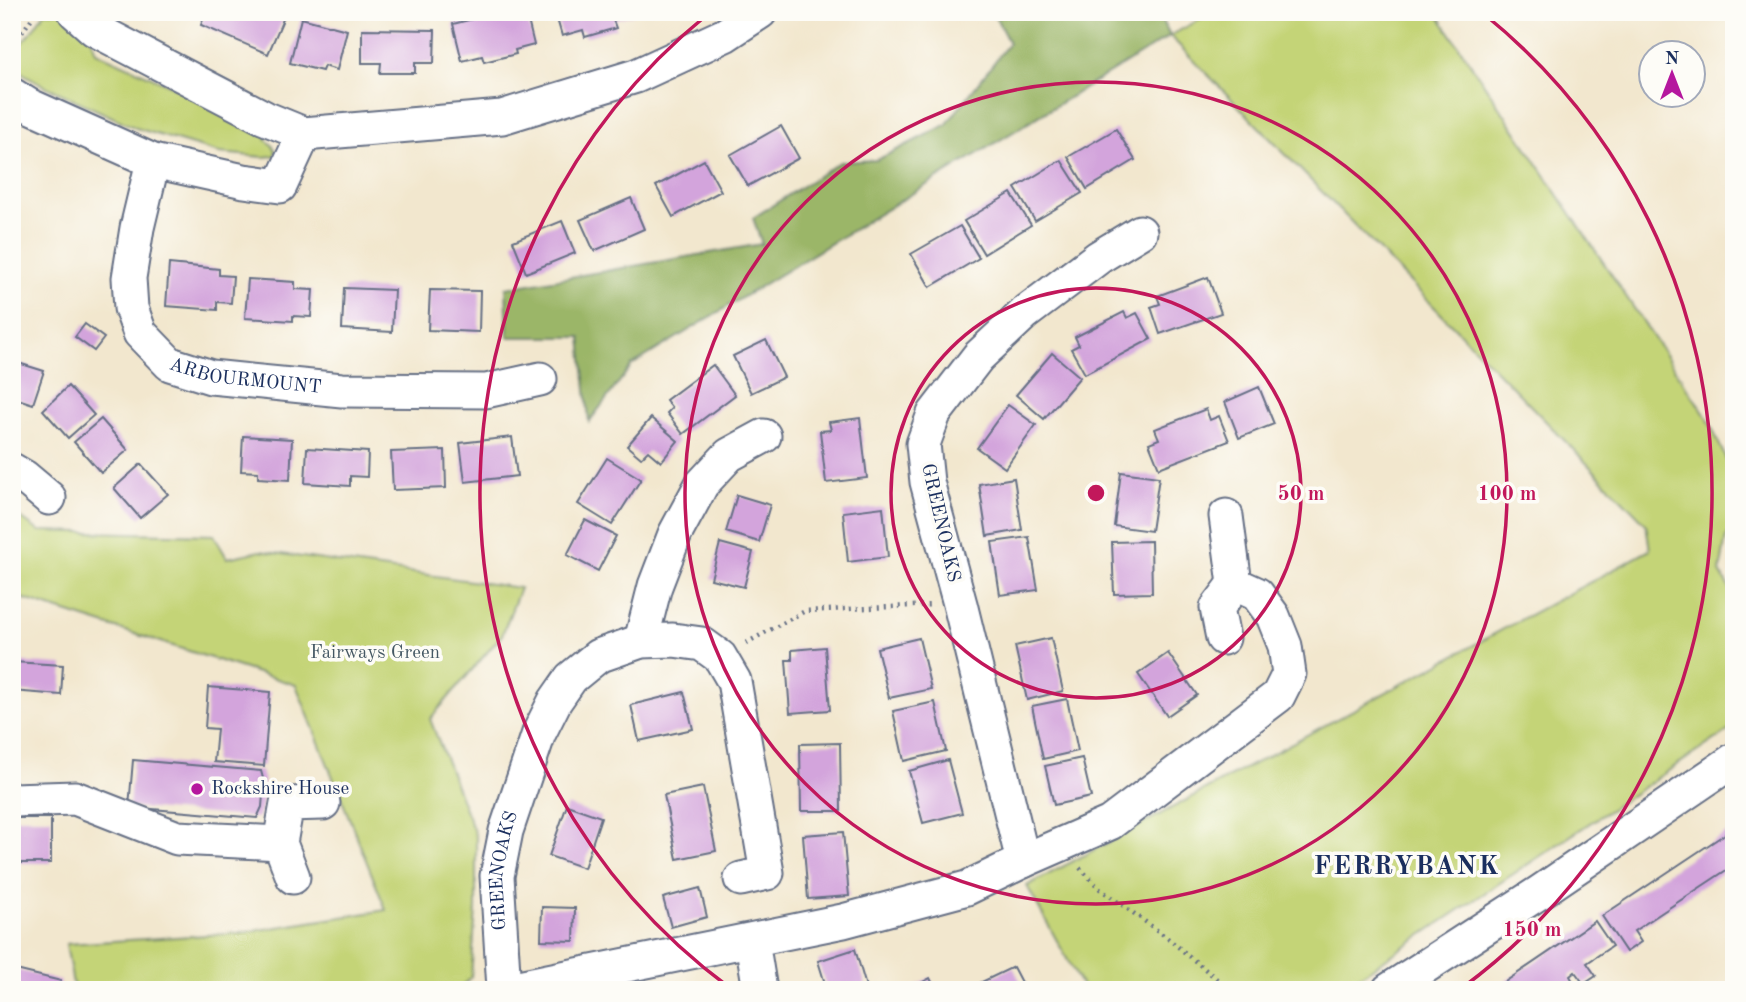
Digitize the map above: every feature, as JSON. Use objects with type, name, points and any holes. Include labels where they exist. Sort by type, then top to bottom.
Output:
[{"type":"street","points":[[75,12],[94,29],[265,118],[304,134],[502,117],[636,76],[724,35],[760,12]]},
{"type":"street","points":[[12,95],[28,105],[153,161],[280,186],[304,134]]},
{"type":"street","name":"ARBOURMOUNT","points":[[153,161],[137,228],[129,278],[131,308],[140,333],[170,364],[211,377],[342,390],[486,391],[540,379]]},
{"type":"street","name":"GREENOAKS","points":[[1023,861],[927,482],[923,444],[934,414],[978,357],[1025,313],[1099,257],[1140,232]]},
{"type":"street","points":[[641,641],[655,586],[676,534],[702,484],[729,455],[764,436]]},
{"type":"street","points":[[12,470],[49,498]]},
{"type":"street","points":[[1223,638],[1217,608],[1235,584],[1226,516]]},
{"type":"street","name":"GREENOAKS","points":[[720,657],[702,644],[673,640],[641,641],[598,656],[571,678],[555,701],[539,733],[506,831],[497,876],[504,990],[844,921],[967,888],[1110,823],[1278,696],[1289,674],[1286,646],[1273,616],[1256,594],[1235,584]]},
{"type":"street","points":[[720,657],[734,681],[767,873],[741,879]]},
{"type":"street","points":[[1390,990],[1734,760]]},
{"type":"street","points":[[12,800],[75,798],[177,838],[280,843]]},
{"type":"street","points":[[293,877],[280,843],[286,804],[323,803]]},
{"type":"street","points":[[752,941],[760,990]]},
{"type":"path","points":[[12,42],[36,12]]},
{"type":"path","points":[[720,657],[805,611],[960,604]]},
{"type":"path","points":[[1065,843],[1077,865],[1100,889],[1166,936],[1230,990]]},
{"type":"green space","points":[[45,12],[63,12],[89,33],[96,52],[270,130],[266,140],[276,151],[274,156],[219,153],[136,128],[45,86],[12,67],[12,52],[29,35]]},
{"type":"green space","points":[[993,12],[1157,12],[1170,36],[632,365],[589,422],[581,337],[508,337],[506,288],[762,244],[753,218],[840,162],[877,160],[946,125],[1009,43]]},
{"type":"green space","points":[[1213,12],[1436,12],[1708,419],[1734,477],[1734,528],[1726,537],[1720,572],[1734,596],[1734,727],[1339,990],[1084,990],[1027,886],[1650,550],[1646,524],[1170,36]]},
{"type":"green space","name":"Fairways Green","points":[[12,512],[39,531],[214,535],[227,558],[260,551],[520,588],[502,635],[430,719],[476,837],[476,908],[471,977],[458,990],[74,990],[66,944],[240,933],[386,910],[296,685],[12,595]]},
{"type":"building","points":[[206,12],[274,12],[284,17],[268,54],[201,25]]},
{"type":"building","points":[[500,12],[526,12],[534,45],[515,50],[516,54],[484,62],[482,56],[462,61],[453,24]]},
{"type":"building","points":[[555,12],[637,13],[613,20],[616,28],[585,37],[583,30],[562,36]]},
{"type":"building","points":[[301,18],[347,30],[337,70],[324,66],[322,71],[290,63]]},
{"type":"building","points":[[362,29],[435,30],[434,63],[415,63],[415,73],[380,73],[381,63],[362,63]]},
{"type":"building","points":[[781,126],[799,158],[748,186],[730,155]]},
{"type":"building","points":[[1116,129],[1135,160],[1087,189],[1068,157]]},
{"type":"building","points":[[704,160],[721,191],[673,217],[656,186]]},
{"type":"building","points":[[1061,160],[1082,193],[1035,221],[1015,188]]},
{"type":"building","points":[[1011,193],[1031,225],[984,254],[964,221]]},
{"type":"building","points":[[631,198],[644,229],[594,251],[580,220]]},
{"type":"building","points":[[562,221],[575,253],[526,273],[513,241]]},
{"type":"building","points":[[960,226],[979,258],[930,287],[911,254]]},
{"type":"building","points":[[169,264],[219,269],[219,275],[233,276],[231,303],[217,302],[217,310],[166,306]]},
{"type":"building","points":[[1208,277],[1221,313],[1160,334],[1151,307],[1160,304],[1157,296]]},
{"type":"building","points":[[248,279],[295,282],[295,289],[313,290],[311,317],[293,316],[293,321],[245,318]]},
{"type":"building","points":[[344,288],[394,290],[392,332],[342,329]]},
{"type":"building","points":[[430,290],[480,291],[479,332],[428,330]]},
{"type":"building","points":[[1124,312],[1127,318],[1137,313],[1151,339],[1085,374],[1071,349],[1079,345],[1075,337]]},
{"type":"building","points":[[85,324],[104,338],[94,351],[75,337]]},
{"type":"building","points":[[766,340],[784,377],[751,393],[733,356]]},
{"type":"building","points":[[1052,353],[1080,377],[1044,419],[1016,395]]},
{"type":"building","points":[[12,361],[44,371],[33,404],[12,397]]},
{"type":"building","points":[[713,365],[735,395],[683,434],[667,413],[672,408],[666,400]]},
{"type":"building","points":[[68,386],[94,415],[68,438],[43,410]]},
{"type":"building","points":[[1259,387],[1274,424],[1239,438],[1225,402]]},
{"type":"building","points":[[1008,405],[1036,425],[1005,468],[977,448]]},
{"type":"building","points":[[1206,409],[1210,420],[1219,416],[1229,441],[1159,468],[1149,443],[1159,439],[1155,429]]},
{"type":"building","points":[[651,418],[678,441],[661,462],[648,451],[641,458],[627,446]]},
{"type":"building","points":[[860,418],[867,478],[826,483],[820,431],[831,430],[829,422]]},
{"type":"building","points":[[101,419],[128,450],[101,473],[74,442]]},
{"type":"building","points":[[243,436],[292,439],[290,480],[258,478],[258,472],[241,471]]},
{"type":"building","points":[[512,437],[517,476],[465,482],[460,443]]},
{"type":"building","points":[[307,448],[368,452],[367,477],[350,476],[350,486],[305,483]]},
{"type":"building","points":[[445,450],[446,488],[393,490],[391,452]]},
{"type":"building","points":[[607,458],[641,479],[612,525],[578,504]]},
{"type":"building","points":[[141,464],[168,494],[140,518],[114,488]]},
{"type":"building","points":[[1121,472],[1159,477],[1151,531],[1114,526]]},
{"type":"building","points":[[1014,478],[1022,530],[987,536],[979,484]]},
{"type":"building","points":[[737,495],[770,505],[759,542],[726,532]]},
{"type":"building","points":[[883,507],[888,557],[848,562],[843,512]]},
{"type":"building","points":[[585,520],[616,536],[598,571],[567,555]]},
{"type":"building","points":[[1029,537],[1038,590],[1000,595],[992,542]]},
{"type":"building","points":[[1151,541],[1152,593],[1114,594],[1112,542]]},
{"type":"building","points":[[720,543],[753,552],[744,587],[711,579]]},
{"type":"building","points":[[919,638],[931,689],[889,698],[877,648]]},
{"type":"building","points":[[1051,638],[1063,691],[1027,700],[1015,646]]},
{"type":"building","points":[[825,647],[830,710],[790,713],[786,660],[792,660],[792,650]]},
{"type":"building","points":[[1168,653],[1197,695],[1167,716],[1138,674]]},
{"type":"building","points":[[12,662],[63,665],[61,695],[12,691]]},
{"type":"building","points":[[208,687],[270,692],[264,766],[214,762],[217,729],[205,728]]},
{"type":"building","points":[[684,692],[693,729],[639,741],[631,705]]},
{"type":"building","points":[[1067,699],[1078,751],[1043,759],[1032,706]]},
{"type":"building","points":[[935,702],[946,751],[904,761],[893,711]]},
{"type":"building","points":[[840,743],[841,811],[801,811],[800,744]]},
{"type":"building","points":[[1082,758],[1091,797],[1054,805],[1045,766]]},
{"type":"building","name":"Rockshire House","points":[[133,760],[261,771],[264,782],[262,807],[257,818],[129,807]]},
{"type":"building","points":[[948,760],[962,813],[923,823],[909,771]]},
{"type":"building","points":[[703,787],[716,851],[677,859],[664,795]]},
{"type":"building","points":[[567,805],[601,817],[584,868],[549,856]]},
{"type":"building","points":[[12,818],[51,818],[51,863],[12,863]]},
{"type":"building","points":[[1734,828],[1734,865],[1634,931],[1641,942],[1626,952],[1602,916]]},
{"type":"building","points":[[843,832],[849,896],[808,899],[803,835]]},
{"type":"building","points":[[700,888],[707,917],[671,927],[663,898]]},
{"type":"building","points":[[542,907],[575,908],[574,941],[541,940]]},
{"type":"building","points":[[1595,921],[1612,946],[1587,963],[1596,976],[1584,984],[1575,972],[1570,976],[1574,983],[1563,990],[1559,983],[1549,990],[1493,990]]},
{"type":"building","points":[[855,949],[867,990],[827,990],[818,961]]},
{"type":"building","points":[[1013,967],[1025,990],[965,990]]},
{"type":"building","points":[[12,969],[61,981],[59,990],[12,990]]},
{"type":"building","points":[[930,978],[936,990],[908,990]]},
{"type":"place","name":"Rockshire House","points":[[197,789]]},
{"type":"district","name":"FERRYBANK","points":[[1407,867]]}]
